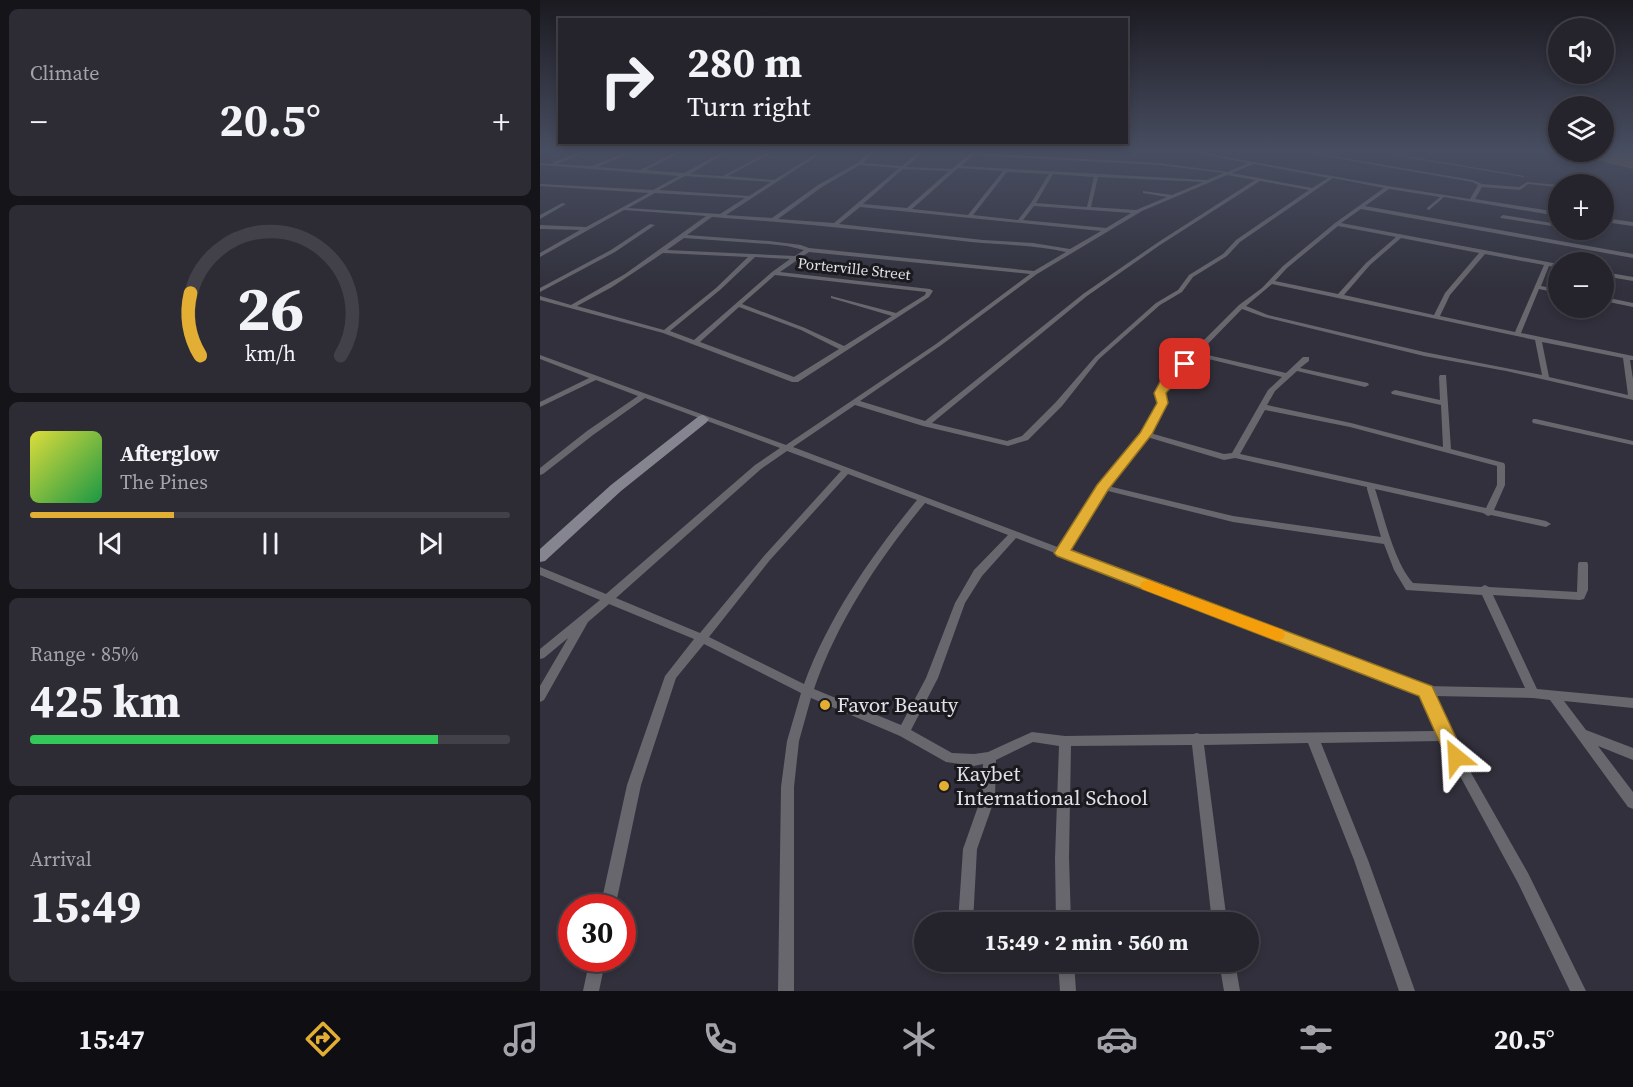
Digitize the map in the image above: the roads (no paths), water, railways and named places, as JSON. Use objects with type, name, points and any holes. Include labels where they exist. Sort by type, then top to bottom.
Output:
[{"type":"street","points":[[540,255],[641,198]]},
{"type":"street","points":[[721,216],[747,198]]},
{"type":"street","points":[[772,220],[803,198]]},
{"type":"street","points":[[834,225],[866,198]]},
{"type":"street","points":[[908,210],[921,198]]},
{"type":"street","points":[[970,215],[983,198]]},
{"type":"street","points":[[1020,220],[1037,198]]},
{"type":"street","points":[[1089,207],[1091,198]]},
{"type":"street","points":[[540,655],[742,480],[787,447],[938,345],[1035,273],[1137,212],[1168,198]]},
{"type":"street","points":[[926,424],[1098,286],[1179,229],[1229,198]]},
{"type":"street","points":[[854,402],[926,424],[1008,444],[1025,438],[1059,404],[1097,358],[1158,304],[1180,291],[1191,276],[1225,255],[1238,241],[1302,198]]},
{"type":"street","points":[[1062,553],[1102,488],[1145,434],[1162,403],[1160,393],[1164,384],[1241,306],[1272,282],[1285,267],[1372,198]]},
{"type":"street","points":[[1429,209],[1441,198]]},
{"type":"street","points":[[1459,198],[1548,212]]},
{"type":"street","points":[[540,217],[564,204]]},
{"type":"street","points":[[1033,204],[1137,212]]},
{"type":"street","points":[[858,205],[1107,230]]},
{"type":"street","points":[[1495,232],[1511,205]]},
{"type":"street","points":[[1360,207],[1633,255]]},
{"type":"street","points":[[625,209],[834,225],[1044,245],[1070,251]]},
{"type":"street","points":[[573,306],[605,290],[663,252],[711,215]]},
{"type":"street","points":[[1503,217],[1548,224]]},
{"type":"street","points":[[1614,222],[1633,225]]},
{"type":"street","points":[[1338,224],[1548,264],[1517,335]]},
{"type":"street","points":[[540,290],[613,251],[652,225]]},
{"type":"street","points":[[540,226],[586,230]]},
{"type":"street","points":[[682,236],[780,244],[805,247],[808,250],[1035,273]]},
{"type":"street","points":[[1339,297],[1368,264],[1399,237]]},
{"type":"street","points":[[696,342],[774,273],[808,250]]},
{"type":"street","points":[[663,252],[797,258]]},
{"type":"street","points":[[1436,318],[1447,294],[1483,252]]},
{"type":"street","points":[[665,332],[718,289],[754,255]]},
{"type":"street","name":"Porterville Street","points":[[774,273],[930,291],[927,296],[897,315]]},
{"type":"street","points":[[1614,276],[1633,279]]},
{"type":"street","points":[[1241,306],[1266,315],[1424,354],[1632,398],[1629,357],[1272,282]]},
{"type":"street","points":[[1538,287],[1548,289]]},
{"type":"street","points":[[833,297],[897,315]]},
{"type":"street","points":[[540,298],[665,332],[795,380],[897,315]]},
{"type":"street","points":[[1614,301],[1633,304]]},
{"type":"street","points":[[738,305],[802,329],[843,348]]},
{"type":"street","points":[[1538,339],[1546,378]]},
{"type":"street","points":[[1196,354],[1289,376]]},
{"type":"street","points":[[540,357],[787,447],[1425,691],[1533,693],[1633,703]]},
{"type":"street","points":[[1234,455],[1272,390],[1306,359]]},
{"type":"street","points":[[1296,369],[1365,385]]},
{"type":"street","points":[[540,405],[596,377]]},
{"type":"street","points":[[1443,377],[1447,450]]},
{"type":"street","points":[[1395,392],[1443,403]]},
{"type":"street","points":[[540,472],[644,395]]},
{"type":"street","points":[[1263,408],[1351,425],[1501,465],[1501,485],[1488,513]]},
{"type":"street","points":[[540,557],[616,488],[703,418]]},
{"type":"street","points":[[1536,421],[1633,443]]},
{"type":"street","points":[[1145,434],[1224,457],[1234,455],[1546,524]]},
{"type":"street","points":[[611,894],[634,784],[664,692],[674,671],[767,558],[847,470]]},
{"type":"street","points":[[1373,485],[1371,489],[1388,541],[1402,579],[1410,587],[1485,589],[1580,596],[1583,591],[1583,564]]},
{"type":"street","points":[[1102,488],[1233,519],[1388,541]]},
{"type":"street","points":[[786,991],[787,798],[794,741],[808,691],[851,597],[893,534],[923,500]]},
{"type":"street","points":[[904,732],[932,678],[960,603],[978,573],[1014,534]]},
{"type":"street","points":[[540,571],[702,638],[808,691],[904,732],[950,758],[974,760],[990,757],[1032,737],[1065,741],[1444,736]]},
{"type":"street","points":[[1485,589],[1533,693]]},
{"type":"street","points":[[540,697],[585,618]]},
{"type":"street","points":[[1425,691],[1444,736],[1523,878],[1578,991]]},
{"type":"street","points":[[1553,695],[1633,803]]},
{"type":"street","points":[[1581,734],[1633,754]]},
{"type":"street","points":[[1312,737],[1361,860],[1407,991]]},
{"type":"street","points":[[1197,738],[1219,912]]},
{"type":"street","points":[[1064,912],[1062,858],[1065,741]]},
{"type":"street","points":[[966,912],[970,849],[987,798],[990,757]]},
{"type":"street","points":[[591,991],[595,972]]},
{"type":"street","points":[[1067,972],[1068,991]]},
{"type":"street","points":[[1229,972],[1232,991]]},
{"type":"place","name":"Favor Beauty","points":[[825,705]]},
{"type":"place","name":"Kaybet International School","points":[[944,786]]}]
